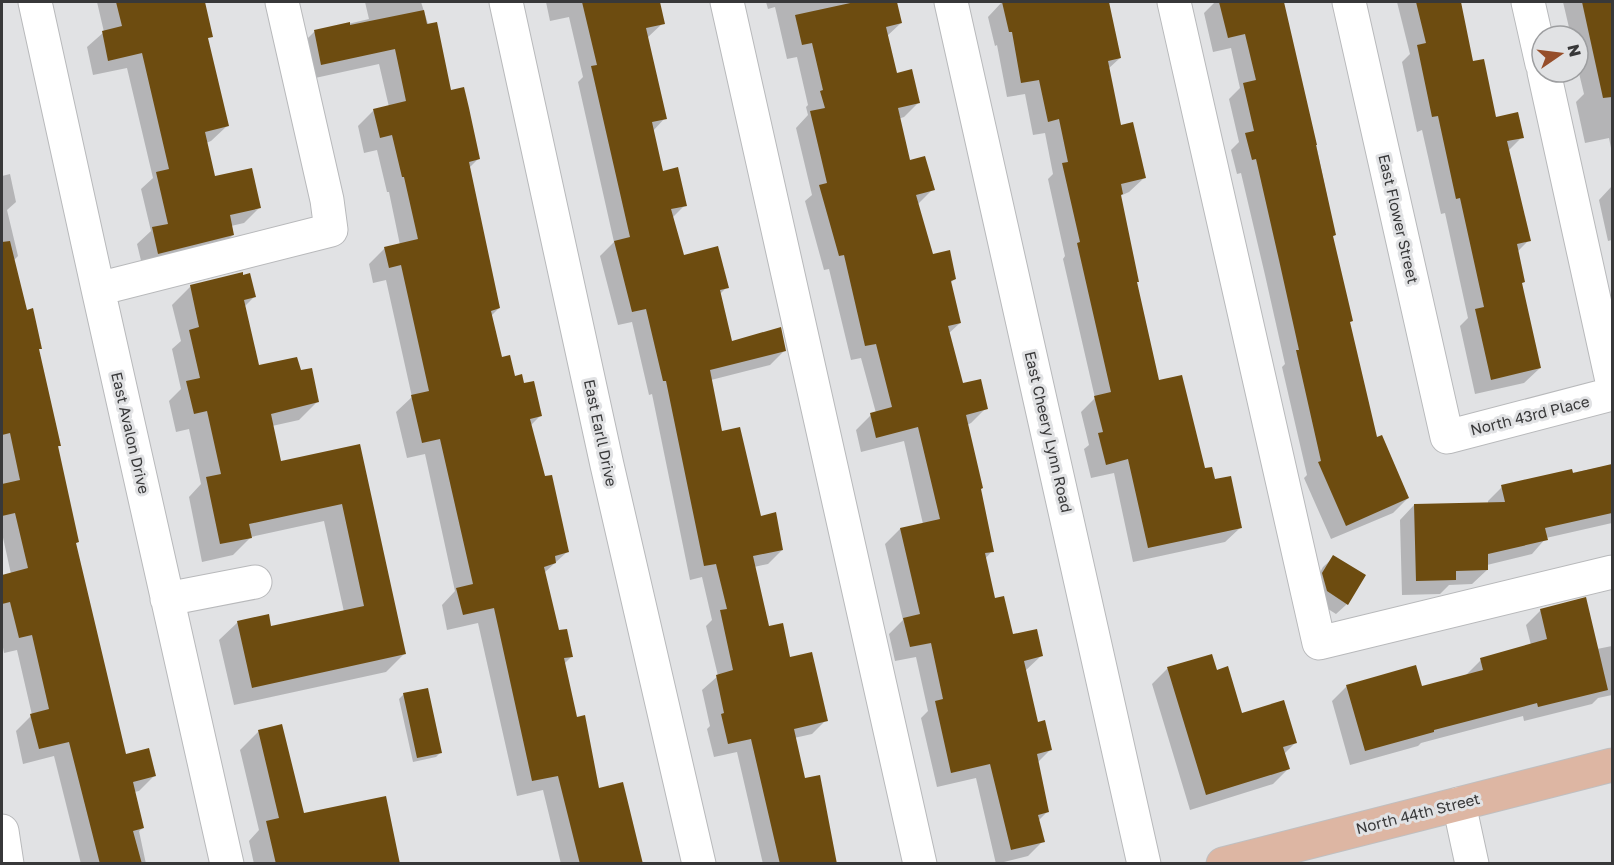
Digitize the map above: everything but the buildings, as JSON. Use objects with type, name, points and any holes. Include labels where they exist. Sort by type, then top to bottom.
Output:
[{"type":"main road","name":"North 44th Street","points":[[1223,864],[1612,765]]},
{"type":"street","name":"East Avalon Drive","points":[[35,2],[227,864]]},
{"type":"street","points":[[98,289],[331,230],[327,200],[282,2]]},
{"type":"street","name":"East Earll Drive","points":[[506,2],[609,476],[699,864]]},
{"type":"street","points":[[727,2],[920,864]]},
{"type":"street","name":"East Cheery Lynn Road","points":[[951,2],[1144,864]]},
{"type":"street","points":[[1174,2],[1319,643],[1612,572]]},
{"type":"street","name":"East Flower Street","points":[[1349,2],[1447,437]]},
{"type":"street","points":[[1528,2],[1533,24]]},
{"type":"street","points":[[1547,84],[1612,381]]},
{"type":"street","name":"North 43rd Place","points":[[1447,437],[1612,394]]},
{"type":"street","points":[[168,599],[255,582]]},
{"type":"street","points":[[1459,804],[1472,864]]},
{"type":"street","points":[[2,831],[7,864]]}]
